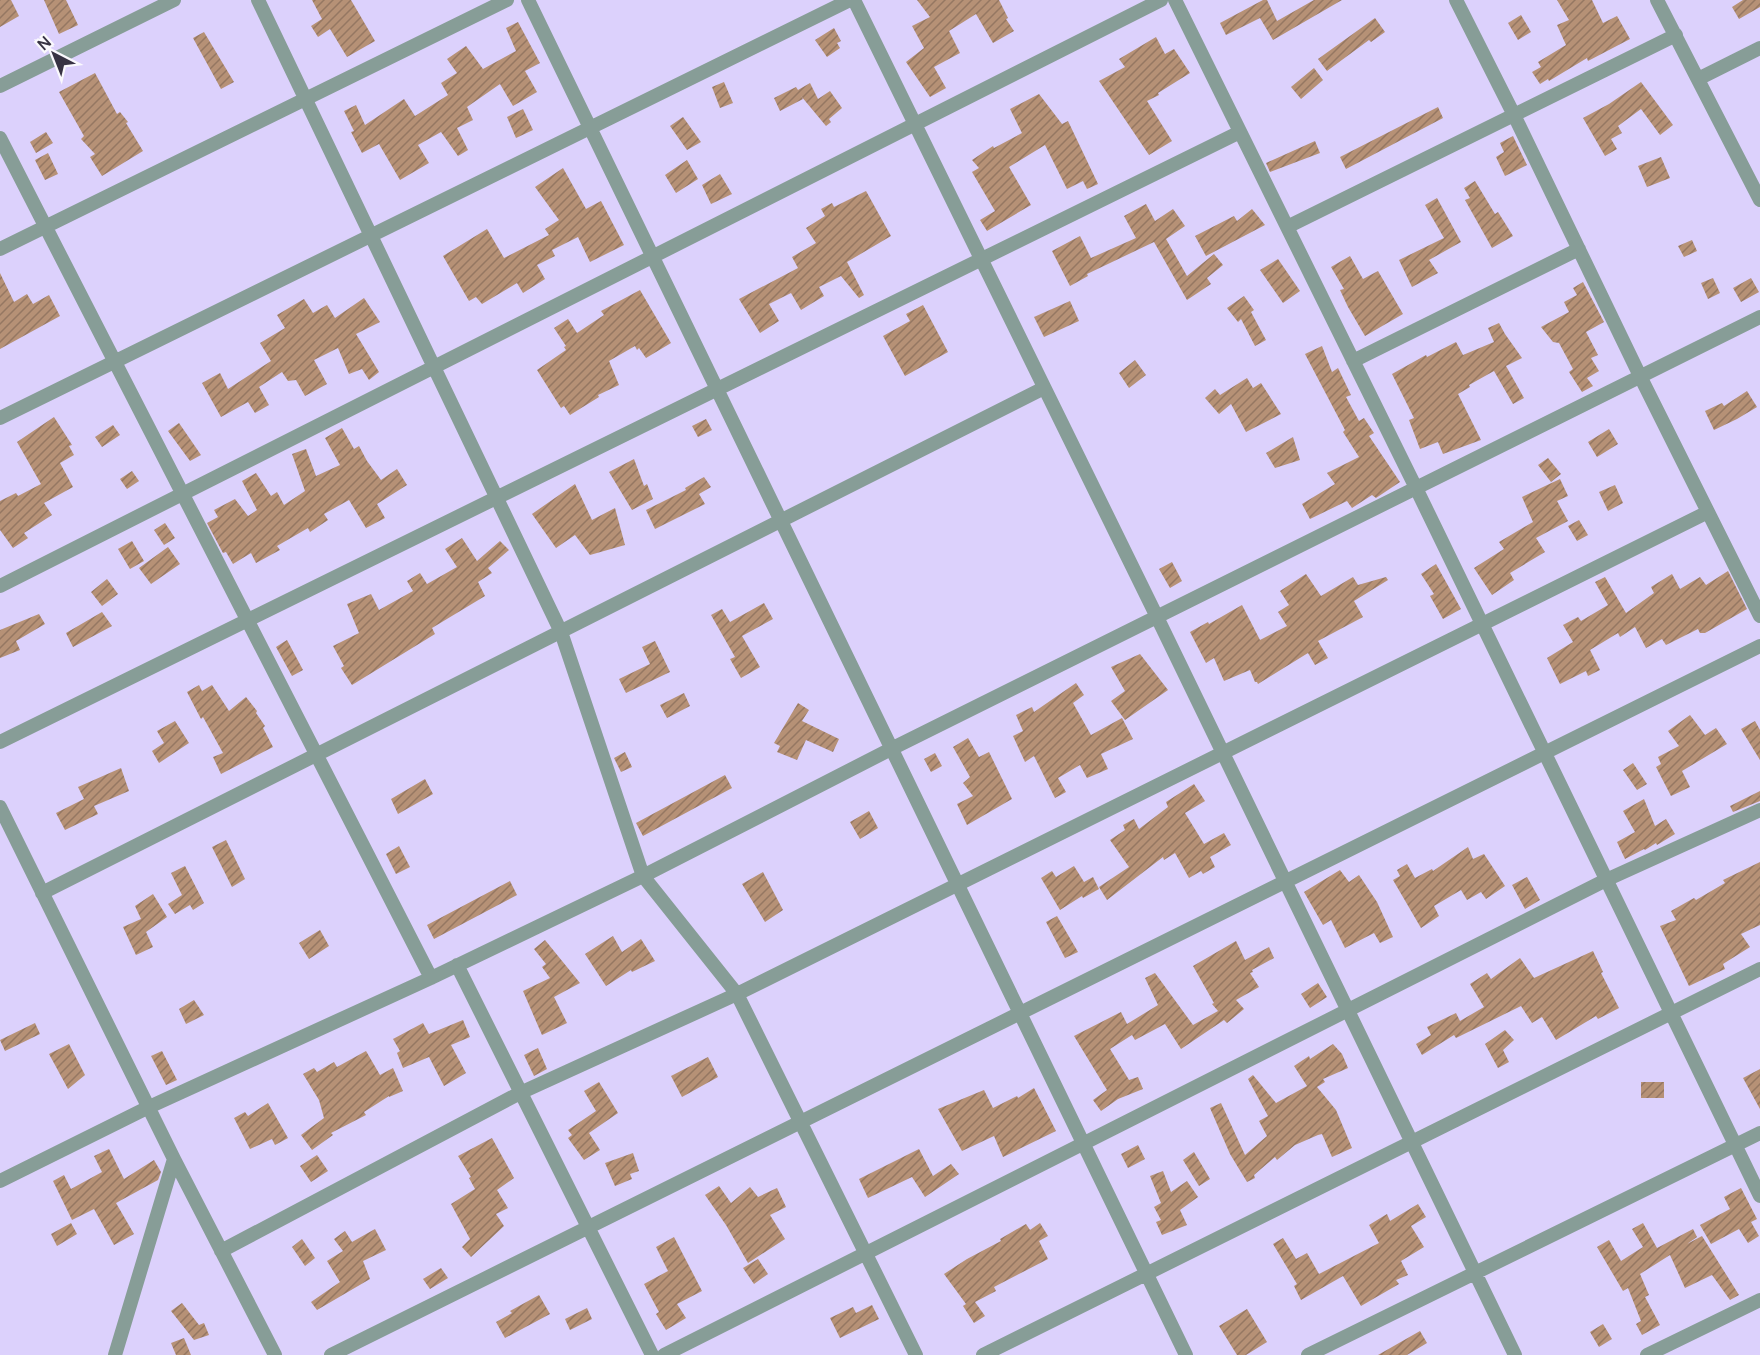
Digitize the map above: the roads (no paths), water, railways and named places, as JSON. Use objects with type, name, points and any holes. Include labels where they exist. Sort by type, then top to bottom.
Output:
[{"type":"street","points":[[0,86],[174,0]]},
{"type":"street","points":[[258,0],[561,632],[643,876],[737,994],[916,1355]]},
{"type":"street","points":[[0,249],[507,0]]},
{"type":"street","points":[[528,0],[1186,1355]]},
{"type":"street","points":[[0,418],[852,0],[1157,617],[1515,1355]]},
{"type":"street","points":[[0,586],[1161,0]]},
{"type":"street","points":[[1175,0],[1416,488],[1760,1196]]},
{"type":"street","points":[[1456,0],[1760,616]]},
{"type":"street","points":[[1658,0],[1698,79],[1755,176],[1760,200]]},
{"type":"street","points":[[1287,226],[1676,35]]},
{"type":"street","points":[[1698,79],[1760,48]]},
{"type":"street","points":[[0,742],[1240,132]]},
{"type":"street","points":[[0,138],[431,978]]},
{"type":"street","points":[[1353,361],[1579,249]]},
{"type":"street","points":[[0,1181],[149,1107],[431,978],[643,876],[893,748],[1760,316]]},
{"type":"street","points":[[42,893],[1044,388]]},
{"type":"street","points":[[221,1251],[520,1094],[737,994],[1708,512]]},
{"type":"street","points":[[332,1355],[1760,646]]},
{"type":"street","points":[[0,807],[174,1159],[275,1355]]},
{"type":"street","points":[[664,1355],[1606,880],[1760,810]]},
{"type":"street","points":[[457,965],[652,1355]]},
{"type":"street","points":[[983,1355],[1760,969]]},
{"type":"street","points":[[1308,1355],[1760,1133]]},
{"type":"street","points":[[115,1355],[174,1159]]},
{"type":"street","points":[[1647,1355],[1760,1300]]}]
